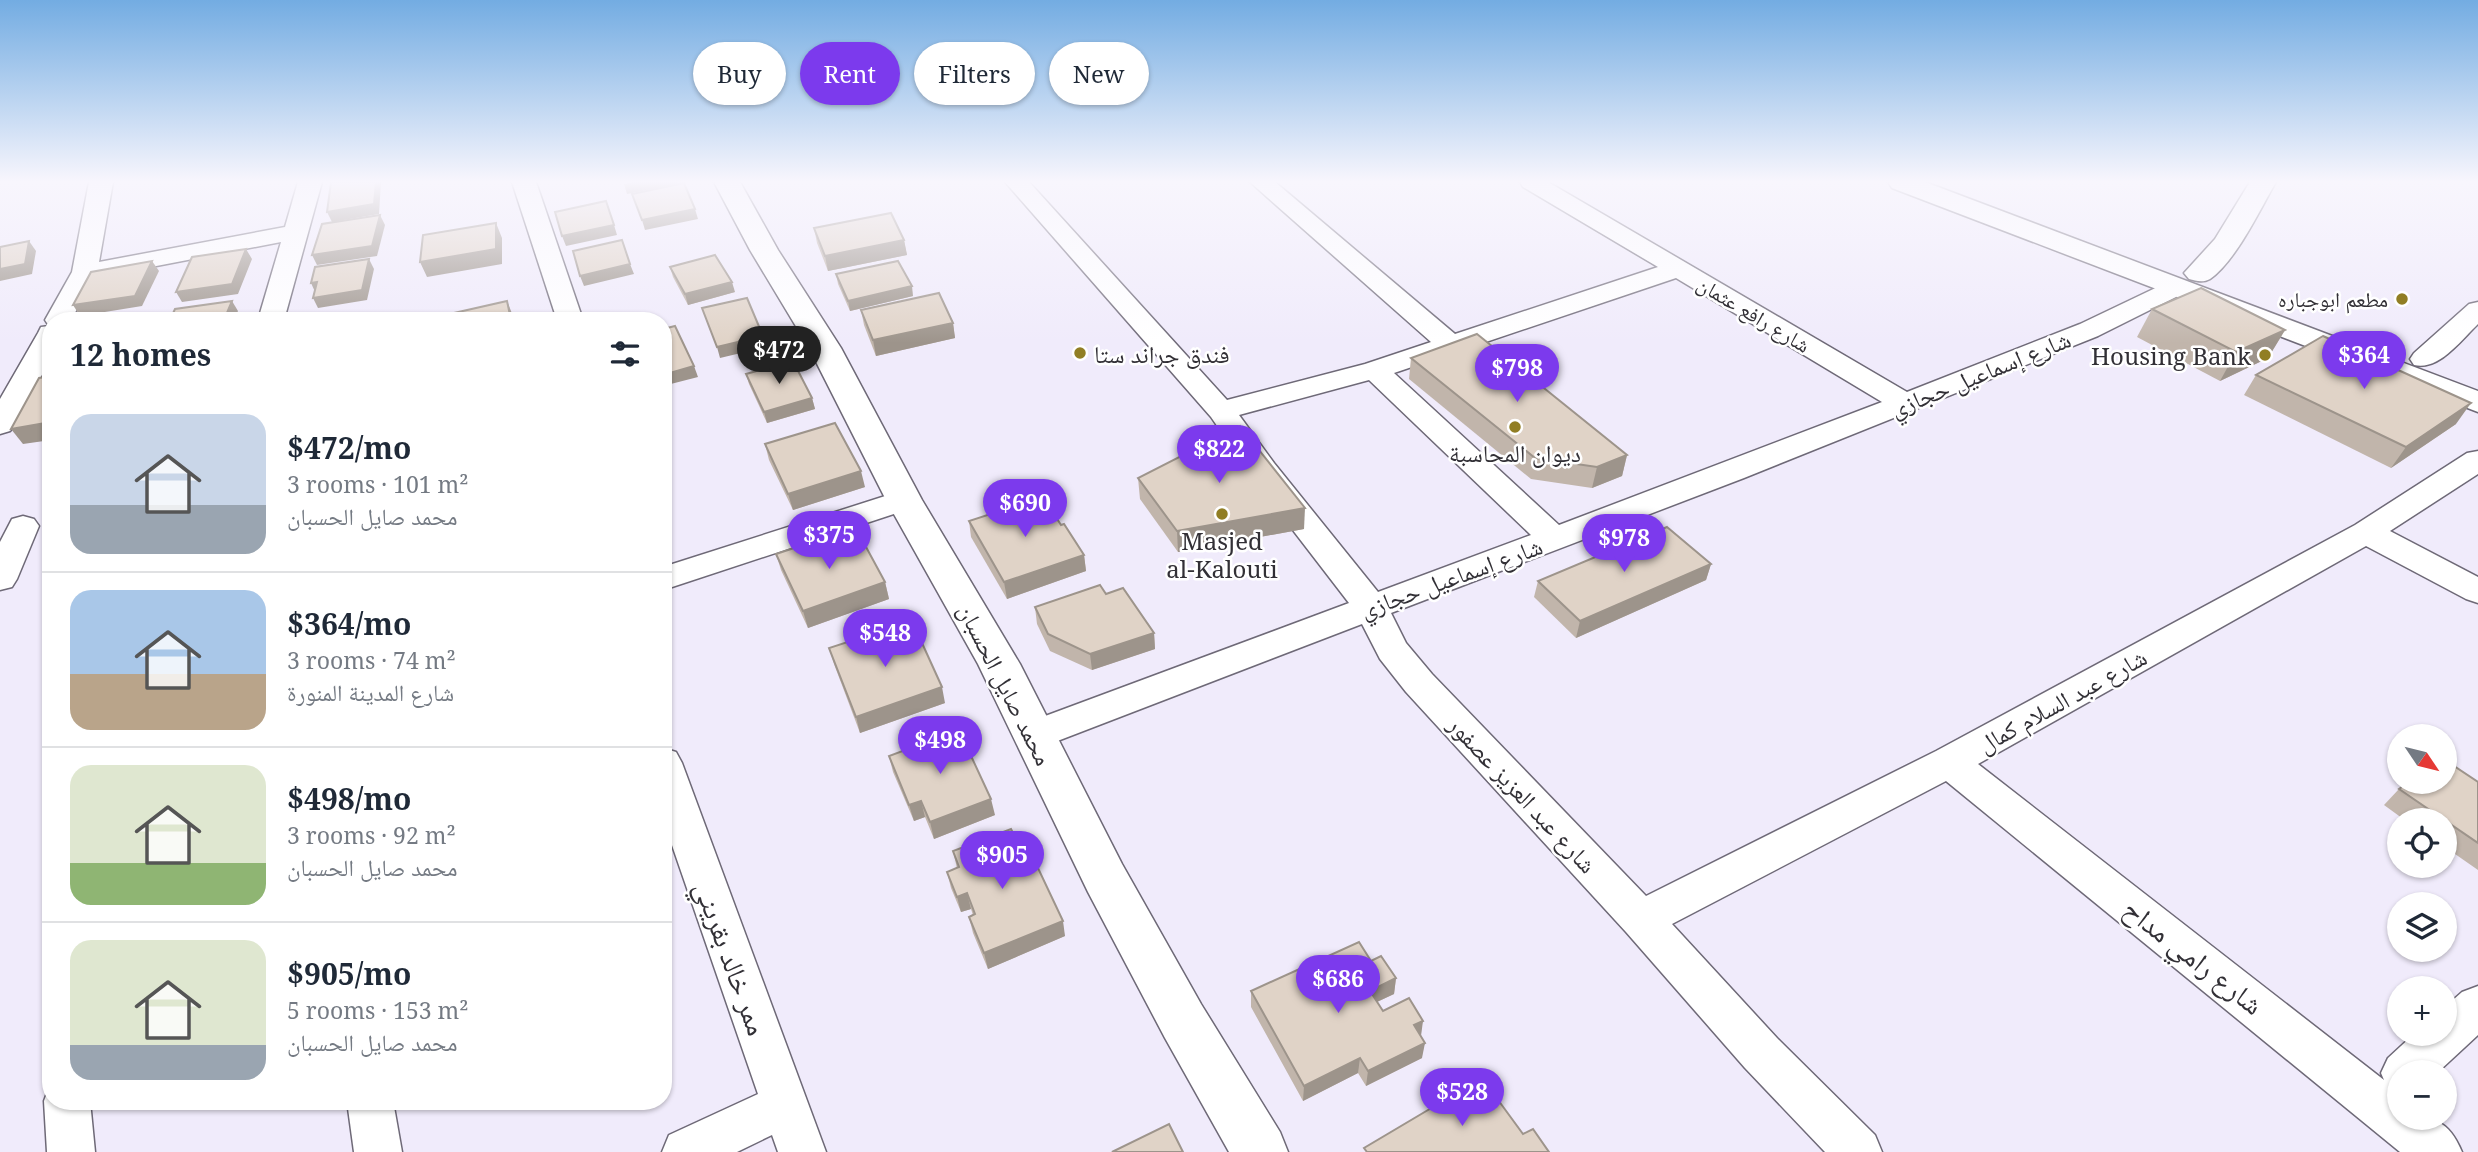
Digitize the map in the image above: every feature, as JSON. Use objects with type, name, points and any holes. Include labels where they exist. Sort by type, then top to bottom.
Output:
[{"type":"street","points":[[62,312],[85,272],[92,236]]},
{"type":"street","points":[[85,272],[283,236]]},
{"type":"street","points":[[273,312],[297,236]]},
{"type":"street","points":[[542,236],[567,312]]},
{"type":"street","name":"محمد صايل الحسبان","points":[[756,236],[825,348],[904,500],[986,640],[1105,878],[1259,1152]]},
{"type":"street","name":"شارع عبد العزيز عصفور","points":[[1064,236],[1221,411],[1263,470],[1371,607],[1392,650],[1436,702],[1641,919],[1761,1053],[1858,1152]]},
{"type":"street","points":[[1324,236],[1451,345]]},
{"type":"street","name":"شارع رافع عثمان","points":[[1622,236],[1905,403]]},
{"type":"street","points":[[2058,236],[2424,359],[2478,380]]},
{"type":"street","points":[[2082,236],[2478,402]]},
{"type":"street","points":[[2188,280],[2226,244],[2231,236]]},
{"type":"street","points":[[1221,411],[1375,370],[1678,269]]},
{"type":"street","name":"شارع إسماعيل حجازي","points":[[1034,736],[1905,403],[2089,330],[2188,280]]},
{"type":"street","points":[[2424,359],[2478,310]]},
{"type":"street","points":[[0,425],[42,349]]},
{"type":"street","points":[[1375,370],[1554,539]]},
{"type":"street","name":"شارع عبد السلام كمال","points":[[1641,919],[1949,762],[2366,532],[2478,460]]},
{"type":"street","points":[[672,576],[904,500]]},
{"type":"street","points":[[0,579],[25,526]]},
{"type":"street","points":[[2366,532],[2478,590]]},
{"type":"street","name":"شارع رامي مداح","points":[[1949,762],[2387,1079]]},
{"type":"street","name":"ممر خالد بقريني","points":[[672,788],[803,1152]]},
{"type":"street","points":[[2418,1060],[2478,1006]]},
{"type":"street","points":[[686,1152],[784,1105]]},
{"type":"street","points":[[68,1110],[71,1152]]},
{"type":"street","points":[[371,1110],[378,1152]]},
{"type":"street","name":"شارع رامي مداح","points":[[2424,1130],[2438,1152]]},
{"type":"building","points":[[318,236],[375,236],[372,246],[312,255]]},
{"type":"building","points":[[423,236],[496,236],[496,249],[420,262]]},
{"type":"building","points":[[817,236],[902,236],[904,240],[825,256]]},
{"type":"building","points":[[622,240],[630,264],[580,276],[573,251]]},
{"type":"building","points":[[29,241],[25,264],[0,269],[0,247]]},
{"type":"building","points":[[246,249],[232,284],[176,292],[192,257]]},
{"type":"building","points":[[715,255],[732,282],[685,294],[670,267]]},
{"type":"building","points":[[369,259],[362,290],[313,298],[317,282],[311,283],[315,267]]},
{"type":"building","points":[[152,261],[135,296],[73,305],[91,272]]},
{"type":"building","points":[[898,261],[912,286],[848,301],[836,274]]},
{"type":"building","points":[[2201,288],[2285,330],[2236,352],[2152,309]]},
{"type":"building","points":[[939,293],[953,323],[873,340],[861,310]]},
{"type":"building","points":[[747,298],[763,336],[717,347],[702,308]]},
{"type":"building","points":[[232,301],[227,312],[174,312],[175,309]]},
{"type":"building","points":[[507,301],[509,312],[458,312]]},
{"type":"building","points":[[675,326],[694,366],[672,372],[672,327]]},
{"type":"building","points":[[1477,334],[1627,455],[1597,467],[1535,458],[1411,358]]},
{"type":"building","points":[[2323,336],[2471,403],[2406,447],[2256,375]]},
{"type":"building","points":[[793,361],[812,398],[764,412],[746,374]]},
{"type":"building","points":[[39,378],[42,378],[42,424],[11,429]]},
{"type":"building","points":[[835,423],[861,471],[788,494],[765,444]]},
{"type":"building","name":"Masjed al-Kalouti","points":[[1240,426],[1305,508],[1177,531],[1138,478]]},
{"type":"building","points":[[1043,497],[1084,555],[1004,582],[969,521]]},
{"type":"building","points":[[1667,527],[1711,564],[1580,621],[1538,581]]},
{"type":"building","points":[[859,534],[885,582],[803,611],[776,554],[809,543],[813,550]]},
{"type":"building","points":[[1100,585],[1106,594],[1123,588],[1154,633],[1090,654],[1048,634],[1035,607]]},
{"type":"building","points":[[912,621],[942,687],[856,717],[829,648]]},
{"type":"building","points":[[959,730],[991,799],[930,822],[921,801],[909,805],[889,756]]},
{"type":"building","points":[[2457,768],[2478,782],[2478,843],[2457,829],[2457,808],[2427,808],[2406,794],[2457,794]]},
{"type":"building","points":[[1011,829],[1031,871],[1038,868],[1063,921],[984,953],[969,917],[975,914],[967,893],[957,897],[947,872],[959,867],[953,851]]},
{"type":"building","points":[[1359,942],[1371,961],[1381,956],[1396,978],[1370,991],[1383,1011],[1409,998],[1423,1021],[1414,1025],[1425,1043],[1368,1071],[1360,1058],[1304,1086],[1251,991]]},
{"type":"building","points":[[1482,1078],[1523,1134],[1533,1129],[1549,1152],[1367,1152],[1364,1148]]},
{"type":"building","points":[[1169,1124],[1183,1152],[1112,1152]]},
{"type":"place","name":"مطعم ابوجباره","points":[[2402,299]]},
{"type":"place","name":"فندق جراند ستا","points":[[1080,353]]},
{"type":"place","name":"Housing Bank","points":[[2265,355]]},
{"type":"place","name":"ديوان المحاسبة","points":[[1515,427]]},
{"type":"place","name":"Masjed al-Kalouti","points":[[1222,514]]}]
